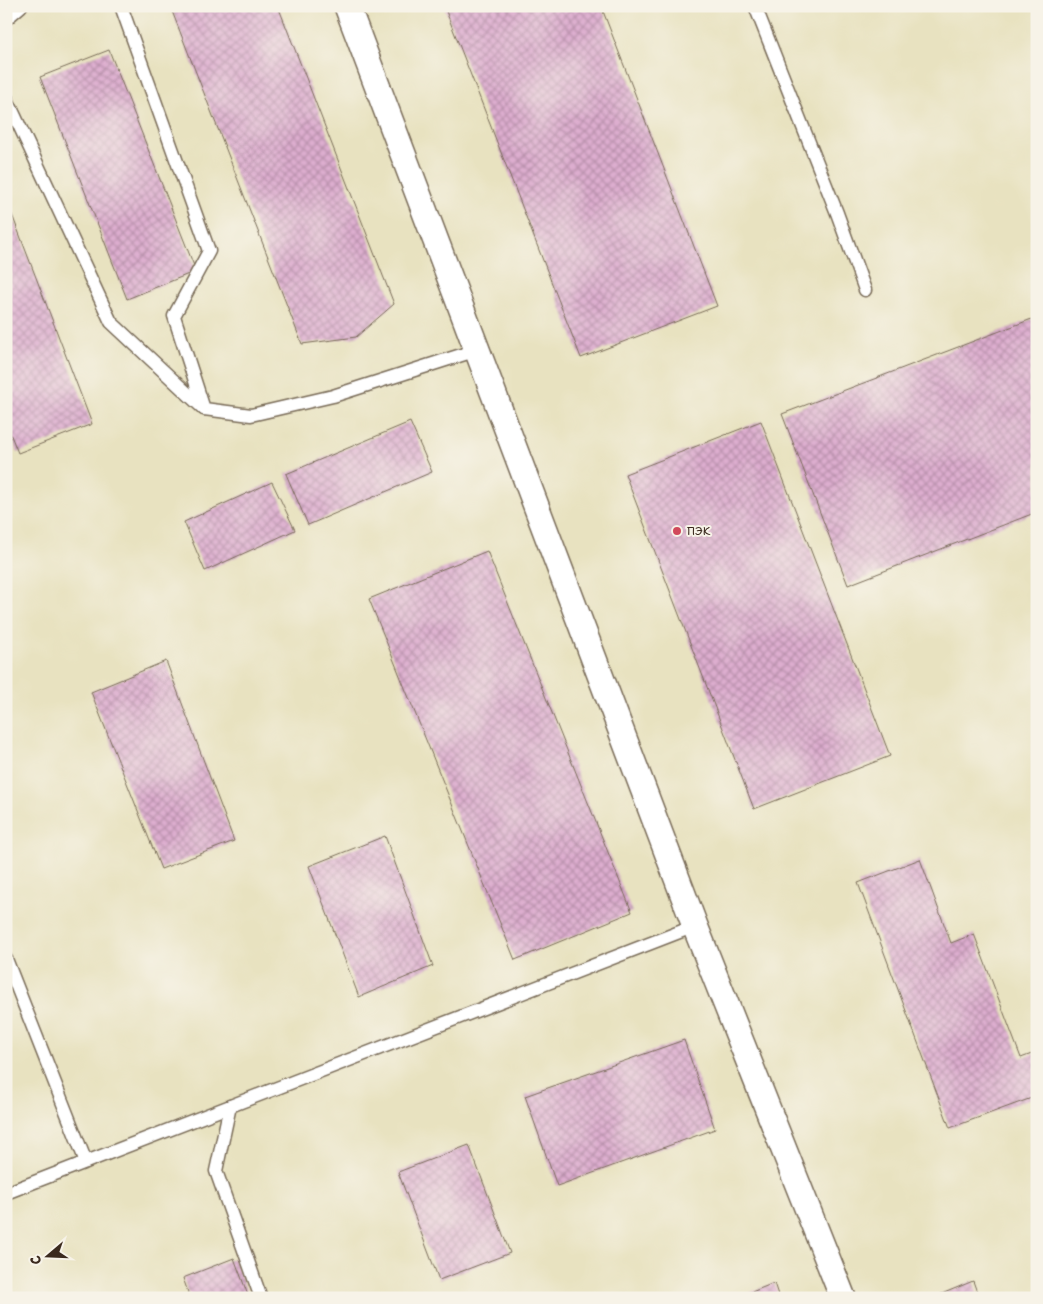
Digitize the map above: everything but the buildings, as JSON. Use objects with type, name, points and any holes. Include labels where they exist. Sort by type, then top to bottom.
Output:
[{"type":"street","points":[[347,6],[695,926],[843,1298]]},
{"type":"lane","points":[[6,20],[21,6]]},
{"type":"lane","points":[[121,6],[209,252],[174,316],[204,410]]},
{"type":"lane","points":[[755,6],[837,213],[865,290]]},
{"type":"lane","points":[[6,97],[111,322],[204,410],[251,414],[334,396],[476,350]]},
{"type":"lane","points":[[6,1193],[695,926]]},
{"type":"lane","points":[[6,959],[86,1162]]},
{"type":"lane","points":[[230,1106],[216,1171],[261,1298]]},
{"type":"place","name":"ПЭК","points":[[677,531]]}]
